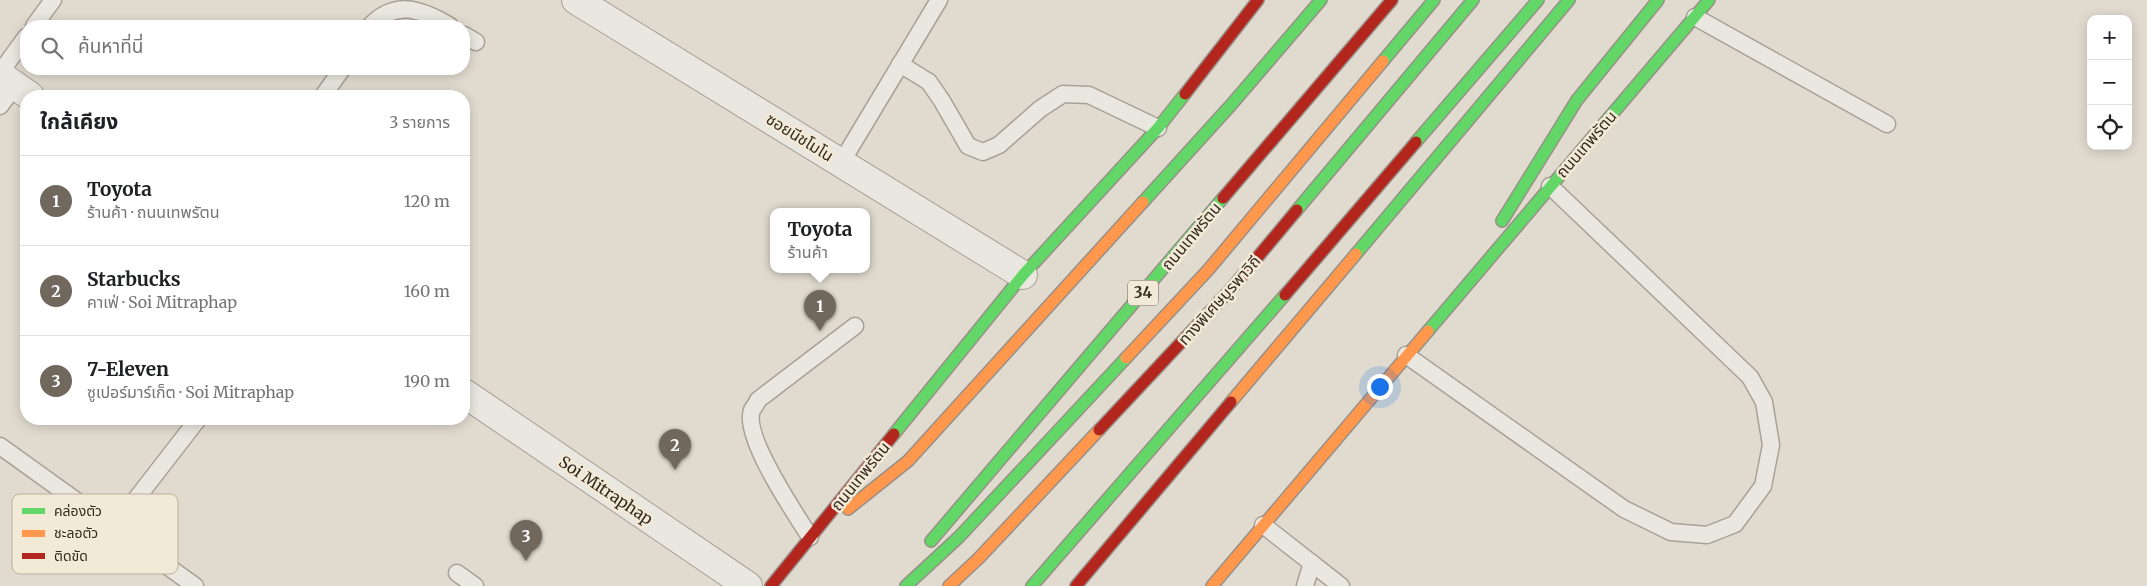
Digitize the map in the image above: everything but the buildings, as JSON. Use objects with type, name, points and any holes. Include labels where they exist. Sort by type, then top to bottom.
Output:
[{"type":"main road","points":[[1239,0],[1255,4]]},
{"type":"main road","points":[[808,539],[908,461],[1231,105],[1321,0]]},
{"type":"main road","name":"ถนนเทพรัตน","points":[[925,548],[1392,0]]},
{"type":"main road","points":[[906,586],[959,537],[1209,269],[1434,0]]},
{"type":"main road","name":"ทางพิเศษบูรพาวิถี","points":[[949,586],[986,551],[1231,289],[1473,0]]},
{"type":"main road","points":[[1032,586],[1271,312],[1538,0]]},
{"type":"main road","points":[[1076,586],[1569,0]]},
{"type":"main road","points":[[1454,298],[1577,100],[1658,0]]},
{"type":"main road","name":"ถนนเทพรัตน","points":[[1212,586],[1454,298],[1709,0]]},
{"type":"main road","name":"ถนนเทพรัตน","points":[[770,586],[1023,275],[1158,128],[1255,4]]},
{"type":"main road","points":[[893,586],[912,564]]},
{"type":"street","name":"ซอยนีชโมโน","points":[[576,0],[1023,275]]},
{"type":"street","name":"Soi Mitraphap","points":[[470,397],[748,586]]},
{"type":"lane","points":[[38,20],[53,0]]},
{"type":"lane","points":[[841,163],[939,0]]},
{"type":"lane","points":[[376,20],[385,10],[405,4],[418,6],[440,20]]},
{"type":"lane","points":[[1695,17],[1887,124]]},
{"type":"lane","points":[[9,87],[20,55]]},
{"type":"lane","points":[[900,64],[929,82],[942,100],[968,146],[983,152],[1000,145],[1040,109],[1063,94],[1089,95],[1158,128]]},
{"type":"lane","points":[[327,90],[338,75]]},
{"type":"lane","points":[[1406,355],[1624,509],[1671,532],[1708,535],[1735,524],[1763,486],[1771,445],[1764,402],[1750,377],[1550,186]]},
{"type":"lane","points":[[808,539],[761,455],[752,426],[752,411],[758,400],[854,326]]},
{"type":"lane","points":[[140,494],[193,425]]},
{"type":"lane","points":[[0,446],[67,494]]},
{"type":"lane","points":[[1263,525],[1341,586]]},
{"type":"lane","points":[[1305,586],[1312,563]]},
{"type":"lane","points":[[457,573],[475,586]]},
{"type":"lane","points":[[178,574],[195,586]]},
{"type":"traffic: fast","points":[[1143,202],[1231,105],[1321,0]]},
{"type":"traffic: fast","points":[[1383,61],[1434,0]]},
{"type":"traffic: fast","points":[[1297,210],[1473,0]]},
{"type":"traffic: fast","points":[[1416,142],[1538,0]]},
{"type":"traffic: fast","points":[[1356,254],[1569,0]]},
{"type":"traffic: fast","points":[[1502,221],[1577,100],[1658,0]]},
{"type":"traffic: fast","points":[[1428,331],[1709,0]]},
{"type":"traffic: fast","points":[[894,434],[1023,275],[1158,128],[1185,94]]},
{"type":"traffic: fast","points":[[931,541],[1223,198]]},
{"type":"traffic: fast","points":[[1032,586],[1285,295]]},
{"type":"traffic: fast","points":[[906,586],[959,537],[1126,358]]},
{"type":"traffic: slow","points":[[1126,358],[1209,269],[1383,61]]},
{"type":"traffic: slow","points":[[848,509],[908,461],[1143,202]]},
{"type":"traffic: slow","points":[[1231,402],[1356,254]]},
{"type":"traffic: slow","points":[[1212,586],[1428,331]]},
{"type":"traffic: slow","points":[[949,586],[979,558],[1099,430]]},
{"type":"traffic: jam","points":[[1185,94],[1258,0]]},
{"type":"traffic: jam","points":[[1223,198],[1392,0]]},
{"type":"traffic: jam","points":[[1285,295],[1416,142]]},
{"type":"traffic: jam","points":[[1099,430],[1231,289],[1297,210]]},
{"type":"traffic: jam","points":[[1076,586],[1231,402]]},
{"type":"traffic: jam","points":[[771,586],[894,434]]},
{"type":"place","name":"Toyota","points":[[820,331]]},
{"type":"place","name":"Starbucks","points":[[675,470]]},
{"type":"place","name":"7-Eleven","points":[[526,561]]}]
